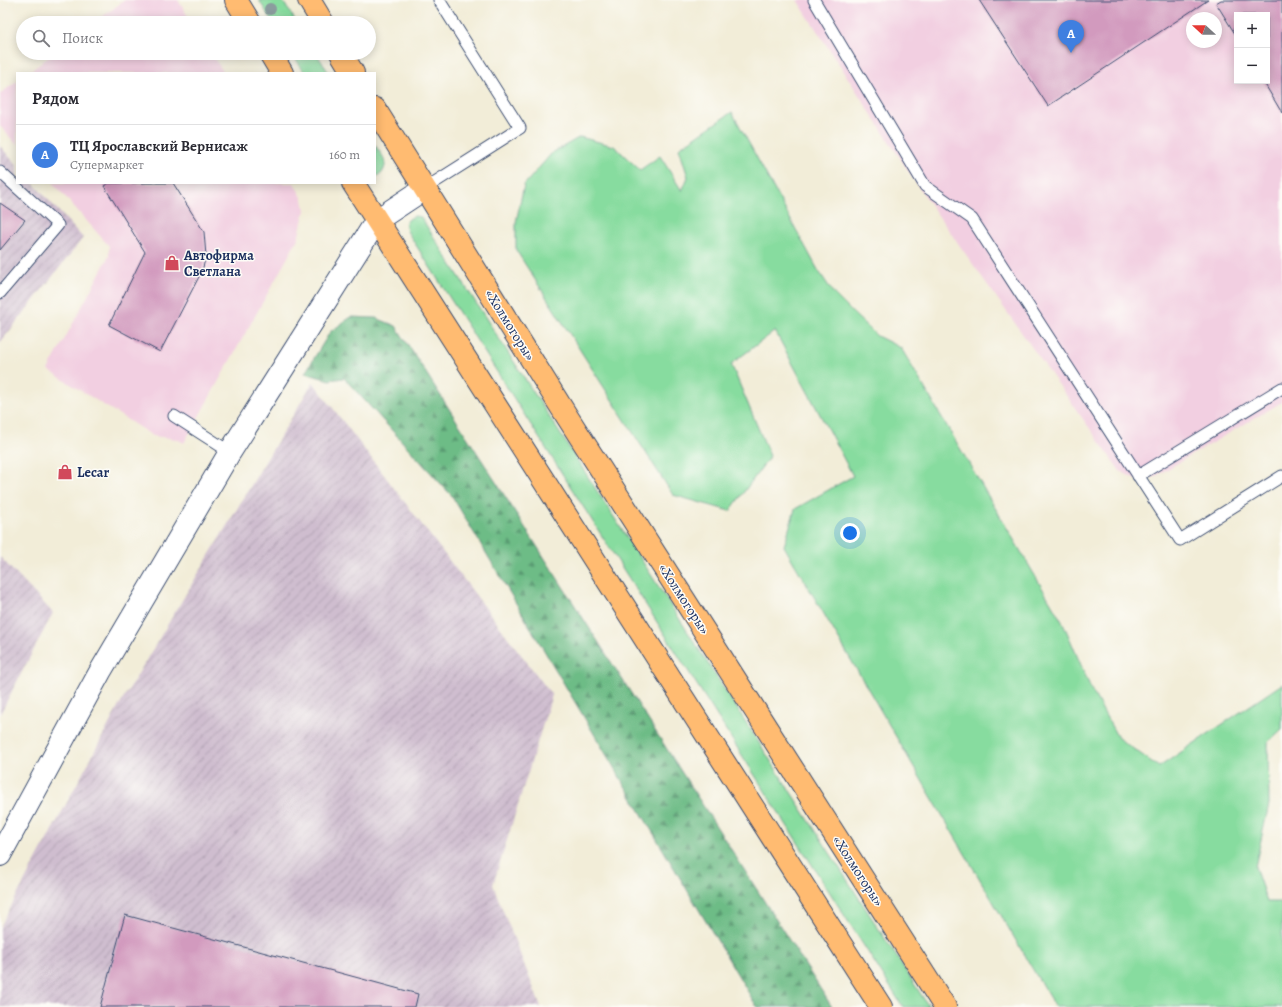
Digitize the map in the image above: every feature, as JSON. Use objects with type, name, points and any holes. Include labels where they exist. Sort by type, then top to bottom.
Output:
[{"type":"highway","points":[[236,0],[246,16]]},
{"type":"highway","points":[[308,0],[318,16]]},
{"type":"highway","points":[[274,60],[281,72]]},
{"type":"highway","points":[[345,60],[352,72]]},
{"type":"highway","name":"«Холмогоры»","points":[[376,110],[568,418],[945,1007]]},
{"type":"highway","points":[[354,184],[881,1007]]},
{"type":"street","points":[[0,854],[100,672],[230,452],[377,220],[424,189]]},
{"type":"lane","points":[[424,189],[520,128],[439,0]]},
{"type":"lane","points":[[814,0],[925,186],[972,219],[1180,540],[1282,476]]},
{"type":"lane","points":[[0,172],[58,225],[0,293]]},
{"type":"lane","points":[[1138,476],[1282,388]]},
{"type":"lane","points":[[174,416],[230,452]]},
{"type":"shaded area","points":[[125,0],[178,0],[188,16],[103,16]]},
{"type":"shaded area","points":[[797,0],[1282,0],[1282,402],[1154,477],[1135,479],[1120,471],[930,204]]},
{"type":"shaded area","points":[[45,60],[216,60],[223,72],[29,72]]},
{"type":"shaded area","points":[[16,82],[16,144],[0,126],[0,94]]},
{"type":"shaded area","points":[[0,146],[16,164],[16,184],[34,184],[83,238],[0,343]]},
{"type":"shaded area","points":[[54,184],[295,184],[303,199],[305,210],[298,239],[184,443],[177,439],[153,436],[48,370],[109,256],[109,246]]},
{"type":"shaded area","points":[[313,382],[552,695],[493,885],[541,1007],[0,1007],[0,927],[120,704]]},
{"type":"shaded area","points":[[0,557],[53,613],[0,714]]},
{"type":"green space","points":[[259,0],[282,0],[292,16],[269,16]]},
{"type":"green space","points":[[297,60],[321,60],[328,72],[304,72]]},
{"type":"green space","points":[[732,112],[818,270],[834,294],[877,336],[901,348],[1064,625],[1092,691],[1118,738],[1159,767],[1282,684],[1282,729],[1268,742],[1269,804],[1255,867],[1267,902],[1282,902],[1282,1007],[1055,1007],[784,546],[795,509],[853,476],[775,331],[731,364],[770,456],[730,511],[673,495],[516,250],[516,222],[524,185],[552,153],[580,137],[614,146],[640,170],[660,156],[682,191],[688,177],[679,148]]},
{"type":"green space","points":[[376,146],[383,157],[385,164],[382,172],[376,175]]},
{"type":"green space","points":[[415,216],[421,217],[929,1007],[903,1007],[407,231],[407,222],[410,218]]},
{"type":"green space","points":[[351,317],[376,318],[396,326],[832,1007],[757,1007],[452,496],[344,378],[329,380],[305,373],[330,332]]},
{"type":"building","points":[[979,0],[1208,0],[1190,12],[1186,12],[1186,15],[1048,106]]},
{"type":"building","points":[[1221,0],[1282,0],[1282,113],[1265,84],[1270,84],[1270,12],[1234,12],[1234,32],[1216,3]]},
{"type":"building","name":"Автофирма Светлана","points":[[107,184],[174,184],[204,232],[206,256],[202,271],[160,352],[109,325],[145,252],[104,186]]},
{"type":"building","points":[[0,203],[25,220],[0,250]]},
{"type":"building","points":[[125,915],[418,994],[415,1007],[100,1007]]},
{"type":"place","name":"ТЦ Ярославский Вернисаж","points":[[1071,53]]},
{"type":"place","name":"Автофирма Светлана","points":[[172,263]]},
{"type":"place","name":"Lecar","points":[[65,472]]}]
